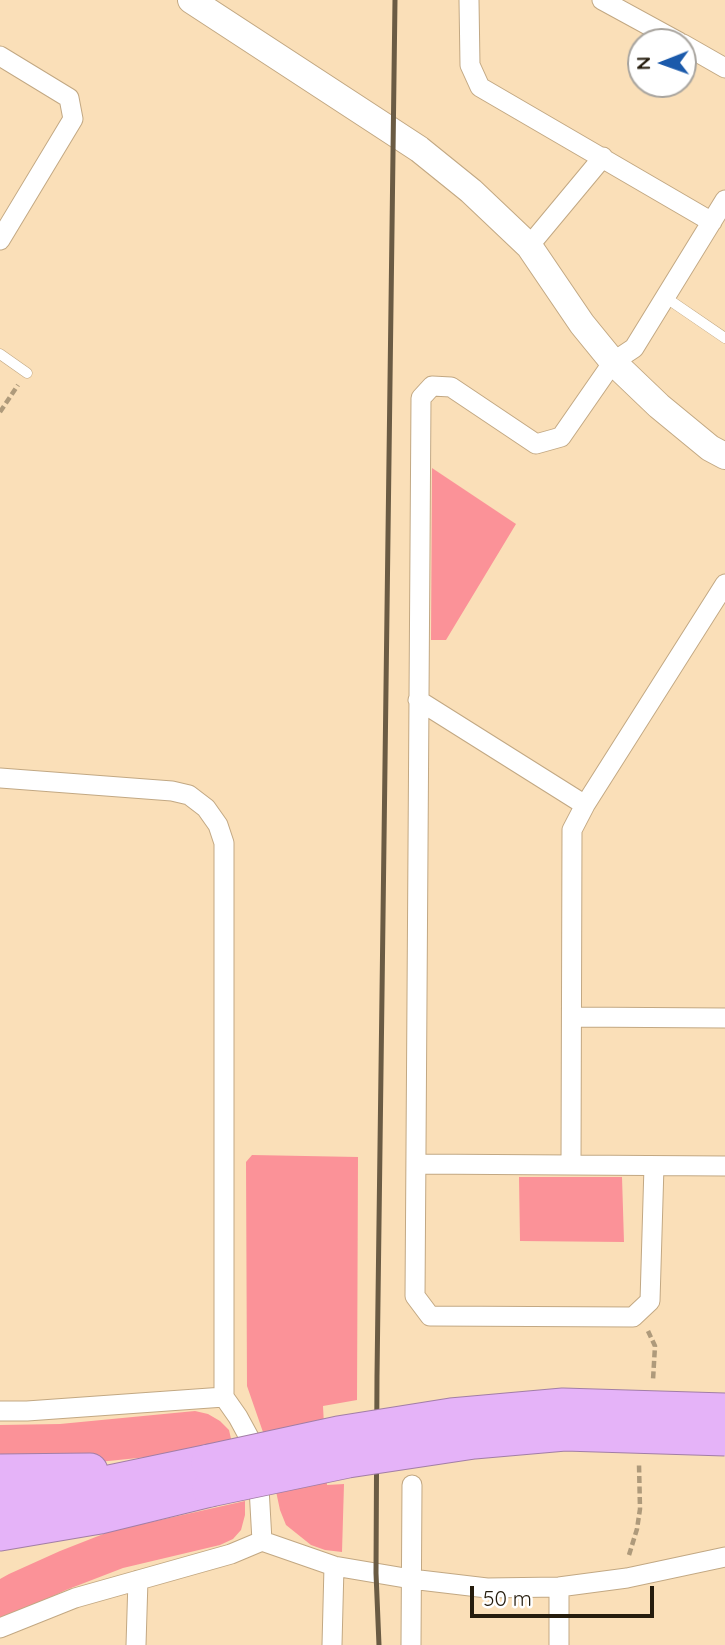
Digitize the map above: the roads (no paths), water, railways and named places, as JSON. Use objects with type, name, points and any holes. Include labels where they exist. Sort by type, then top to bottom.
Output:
[{"type":"highway","points":[[0,1558],[48,1535],[209,1476],[338,1434],[451,1416],[563,1406],[725,1410]]},
{"type":"highway","points":[[0,1506],[474,1441],[565,1433],[725,1438]]},
{"type":"highway","points":[[0,1472],[209,1476]]},
{"type":"highway","points":[[0,1534],[100,1516]]},
{"type":"street","points":[[191,0],[419,149],[471,191],[529,246],[582,324],[613,362],[659,406],[710,448],[725,456]]},
{"type":"street","points":[[469,0],[470,65],[480,87],[712,222]]},
{"type":"street","points":[[602,0],[653,28]]},
{"type":"street","points":[[697,52],[725,68]]},
{"type":"street","points":[[0,56],[69,98],[73,119],[0,240]]},
{"type":"street","points":[[529,246],[603,157]]},
{"type":"street","points":[[654,1166],[649,1301],[634,1317],[430,1316],[415,1296],[421,398],[432,386],[451,387],[536,444],[561,437],[613,362],[635,348],[725,200]]},
{"type":"street","points":[[571,1165],[572,830],[585,805],[725,584]]},
{"type":"street","points":[[418,700],[585,805]]},
{"type":"street","points":[[0,778],[172,791],[190,795],[206,808],[219,825],[224,843],[224,1397],[257,1452],[262,1541]]},
{"type":"street","points":[[572,1017],[725,1018]]},
{"type":"street","points":[[417,1164],[725,1166]]},
{"type":"street","points":[[0,1411],[224,1397]]},
{"type":"street","points":[[411,1645],[412,1485]]},
{"type":"street","points":[[0,1628],[75,1598],[231,1554],[262,1541],[334,1566],[487,1588],[559,1587],[627,1578],[725,1557]]},
{"type":"street","points":[[332,1645],[334,1566]]},
{"type":"street","points":[[136,1645],[138,1580]]},
{"type":"street","points":[[559,1587],[559,1645]]},
{"type":"lane","points":[[665,297],[725,338]]},
{"type":"lane","points":[[0,354],[27,373]]},
{"type":"railway","points":[[379,1645],[376,1573],[377,1375],[395,0]]}]
